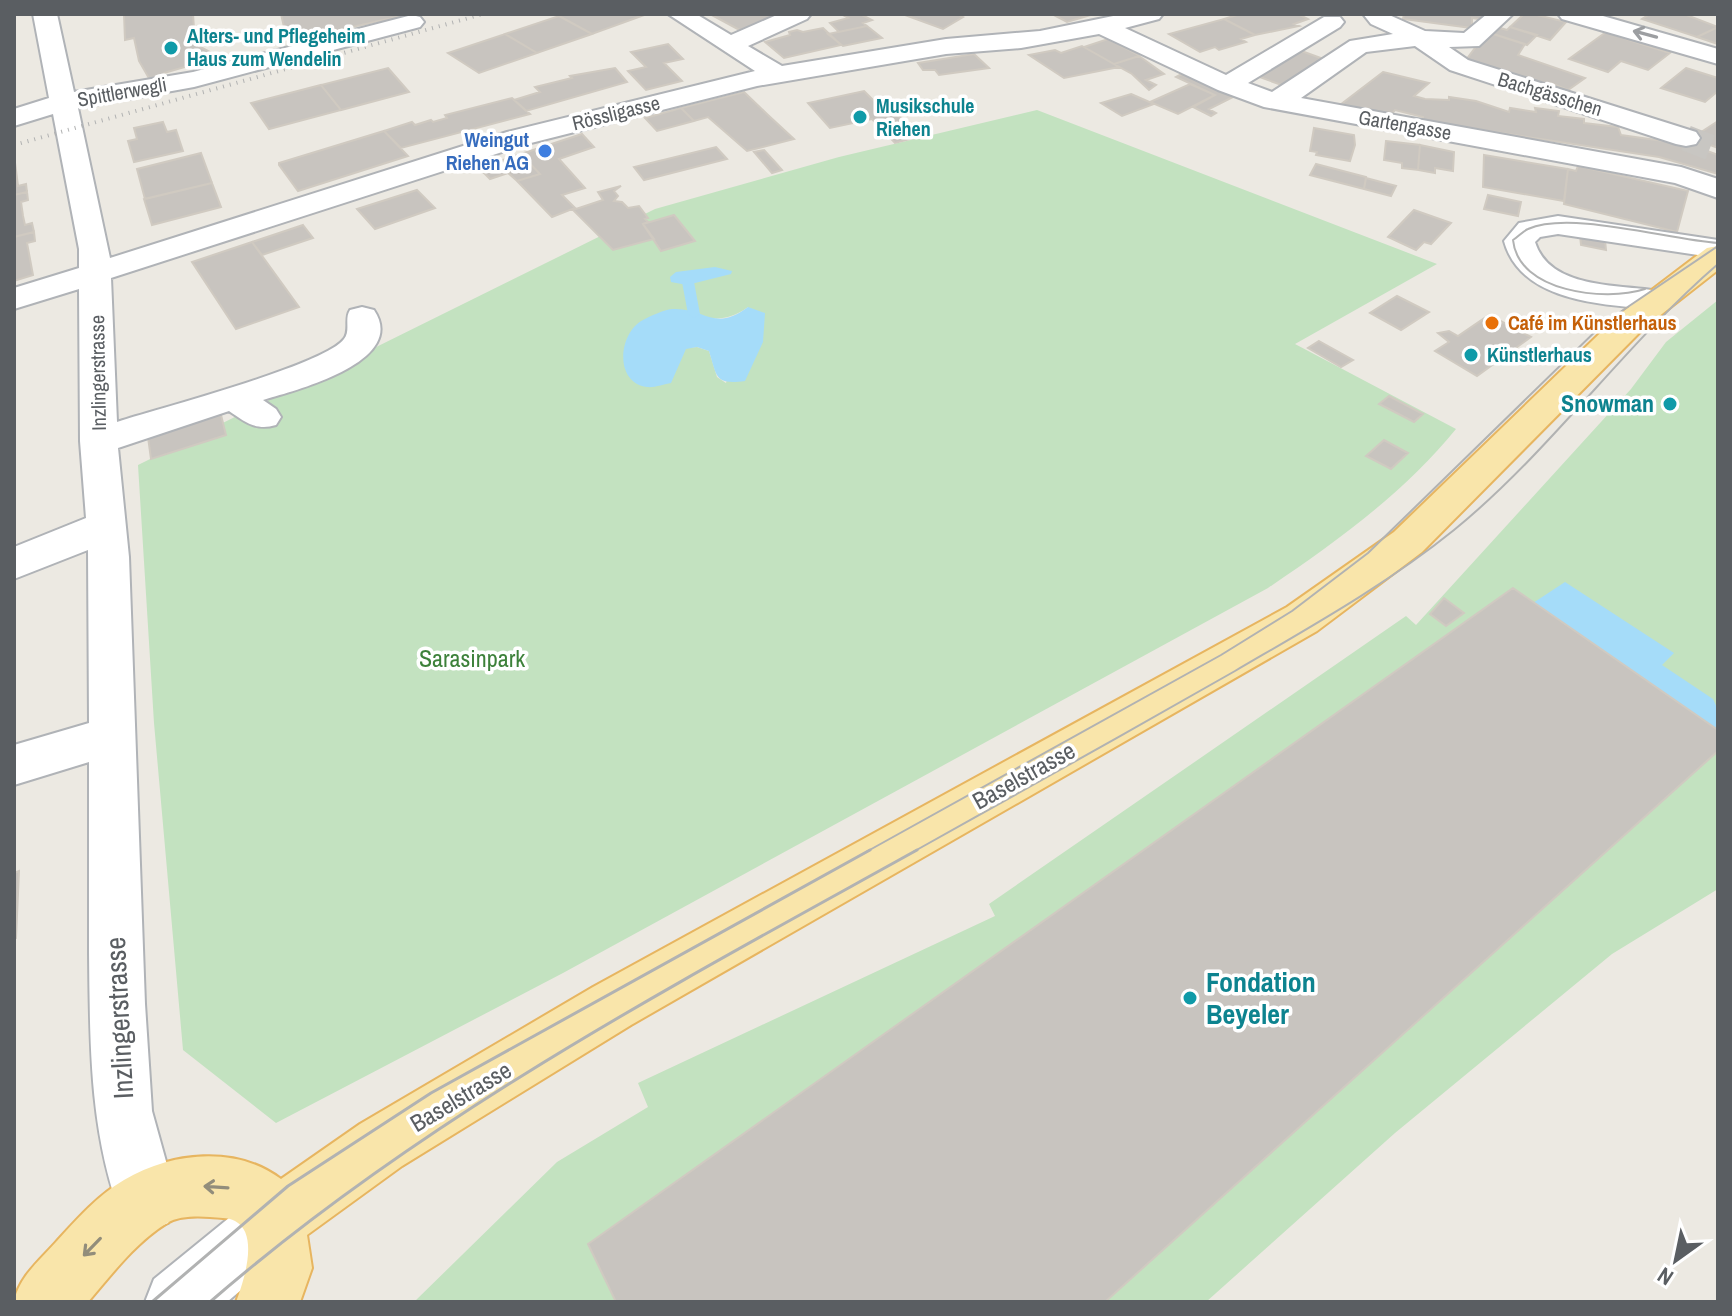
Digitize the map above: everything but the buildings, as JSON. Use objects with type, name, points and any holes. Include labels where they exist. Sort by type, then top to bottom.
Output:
[{"type":"main road","name":"Baselstrasse","points":[[273,1222],[381,1145],[612,1006],[1215,669],[1313,611],[1408,542],[1632,321],[1718,252]]},
{"type":"main road","points":[[45,1302],[109,1230],[146,1201],[172,1190],[199,1186],[245,1190],[265,1206],[273,1222],[280,1268],[268,1302]]},
{"type":"street","name":"Inzlingerstrasse","points":[[45,14],[94,249],[99,441],[106,526],[117,1004],[123,1111],[146,1201]]},
{"type":"street","points":[[680,14],[777,74]]},
{"type":"street","points":[[732,44],[799,14]]},
{"type":"street","name":"Rössligasse","points":[[14,299],[517,138],[777,74],[927,51],[949,44],[1004,43],[1103,27],[1151,14]]},
{"type":"street","points":[[1375,14],[1379,19],[1420,38]]},
{"type":"street","points":[[1273,101],[1290,94],[1359,46],[1420,38],[1470,41],[1501,14]]},
{"type":"street","points":[[1570,14],[1718,57]]},
{"type":"street","points":[[1227,85],[1327,18],[1359,46]]},
{"type":"street","name":"Spittlerwegli","points":[[14,118],[65,102],[194,79],[412,22]]},
{"type":"street","points":[[949,44],[971,22]]},
{"type":"street","name":"Gartengasse","points":[[1103,27],[1227,85],[1273,101],[1681,176],[1718,189]]},
{"type":"street","name":"Bachgässchen","points":[[1420,38],[1459,65],[1686,138]]},
{"type":"street","points":[[211,50],[246,64]]},
{"type":"street","points":[[1658,300],[1612,295],[1555,281],[1536,271],[1523,258],[1519,241],[1530,229],[1558,225],[1718,252]]},
{"type":"street","points":[[99,441],[248,407],[349,353],[363,335],[362,317]]},
{"type":"street","points":[[14,564],[106,526]]},
{"type":"street","points":[[14,765],[110,736]]},
{"type":"street","points":[[177,1302],[273,1222]]},
{"type":"green space","name":"Sarasinpark","points":[[1037,110],[1437,264],[1295,344],[1456,429],[1392,495],[1319,553],[1268,588],[563,973],[276,1123],[183,1050],[154,723],[138,465],[655,209],[839,157]],"holes":[[[748,307],[726,383],[717,377],[709,351],[697,347],[686,348],[672,309],[720,318]]]},
{"type":"green space","name":"Fondation Beyeler","points":[[1718,300],[1718,889],[1612,954],[1395,1133],[1206,1302],[414,1302],[557,1162],[648,1107],[638,1083],[995,916],[989,904],[1406,616],[1416,625],[1631,389],[1666,342]]},
{"type":"water","points":[[715,267],[732,271],[731,274],[687,285],[671,282],[670,277],[676,272]]},
{"type":"water","points":[[748,307],[765,313],[763,342],[745,381],[723,380],[716,373],[709,351],[697,347],[686,349],[671,383],[647,387],[636,383],[624,367],[623,356],[629,335],[635,326],[657,313],[683,309],[718,319]]},
{"type":"water","points":[[1565,582],[1674,653],[1662,665],[1713,699],[1718,710],[1718,730],[1533,603]]},
{"type":"waterway","points":[[688,282],[694,314]]},
{"type":"waterway","points":[[732,383],[735,393]]},
{"type":"tunnel","points":[[1686,138],[1714,149]]},
{"type":"tram line","points":[[1645,289],[1628,293],[1587,293],[1546,282],[1518,258],[1513,240],[1528,229],[1569,223],[1718,243]]},
{"type":"tram line","points":[[866,852],[1221,655],[1292,611],[1368,553],[1604,323],[1718,246]]},
{"type":"tram line","points":[[913,852],[1291,638],[1375,587],[1428,550],[1523,467],[1650,329],[1718,264]]},
{"type":"tram line","points":[[152,1302],[288,1186],[431,1093],[870,850]]},
{"type":"tram line","points":[[210,1302],[291,1235],[376,1172],[463,1114],[642,1004],[917,850]]},
{"type":"railway","points":[[14,145],[483,14]]},
{"type":"place","name":"Alters- und Pflegeheim Haus zum Wendelin","points":[[171,48]]},
{"type":"place","name":"Musikschule Riehen","points":[[860,117]]},
{"type":"place","name":"Weingut Riehen AG","points":[[545,151]]},
{"type":"place","name":"Café im Künstlerhaus","points":[[1492,323]]},
{"type":"place","name":"Künstlerhaus","points":[[1471,355]]},
{"type":"place","name":"Snowman","points":[[1670,404]]},
{"type":"place","name":"Fondation Beyeler","points":[[1190,998]]}]
